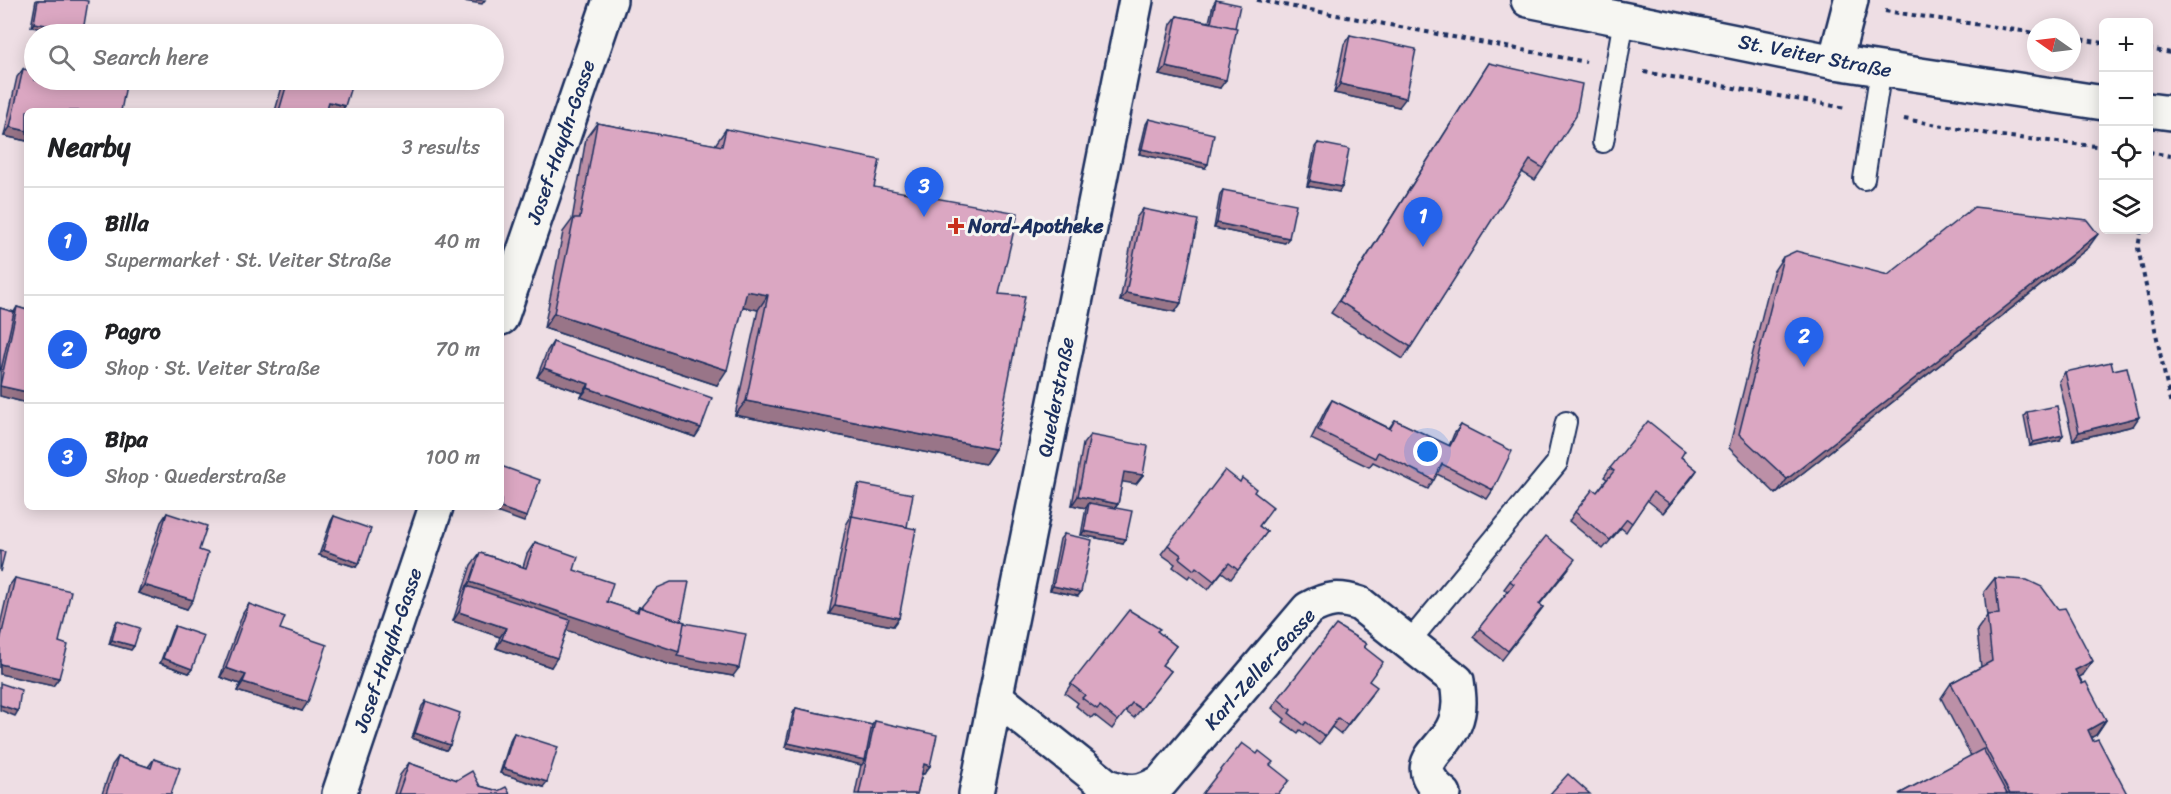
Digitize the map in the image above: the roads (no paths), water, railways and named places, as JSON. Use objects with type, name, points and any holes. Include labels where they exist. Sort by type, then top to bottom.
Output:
[{"type":"street","name":"Josef-Haydn-Gasse","points":[[504,309],[610,0]]},
{"type":"street","name":"Quederstraße","points":[[976,794],[1136,0]]},
{"type":"street","name":"St. Veiter Straße","points":[[1528,0],[1835,62],[2099,102]]},
{"type":"street","points":[[1835,62],[1850,3]]},
{"type":"street","points":[[2153,111],[2171,113]]},
{"type":"street","name":"Josef-Haydn-Gasse","points":[[339,794],[435,510]]},
{"type":"street","name":"Karl-Zeller-Gasse","points":[[997,698],[1107,786],[1124,793],[1142,792],[1161,782],[1308,609],[1326,599],[1345,598],[1360,604],[1457,681],[1461,702],[1455,725],[1430,755],[1428,771],[1431,783],[1444,794]]},
{"type":"lane","points":[[1603,142],[1624,19]]},
{"type":"lane","points":[[1864,179],[1881,69]]},
{"type":"lane","points":[[1408,642],[1557,462],[1566,422]]},
{"type":"place","name":"Bipa","points":[[924,217]]},
{"type":"place","name":"Nord-Apotheke","points":[[956,226]]},
{"type":"place","name":"Billa","points":[[1423,247]]},
{"type":"place","name":"Pagro","points":[[1804,367]]}]
